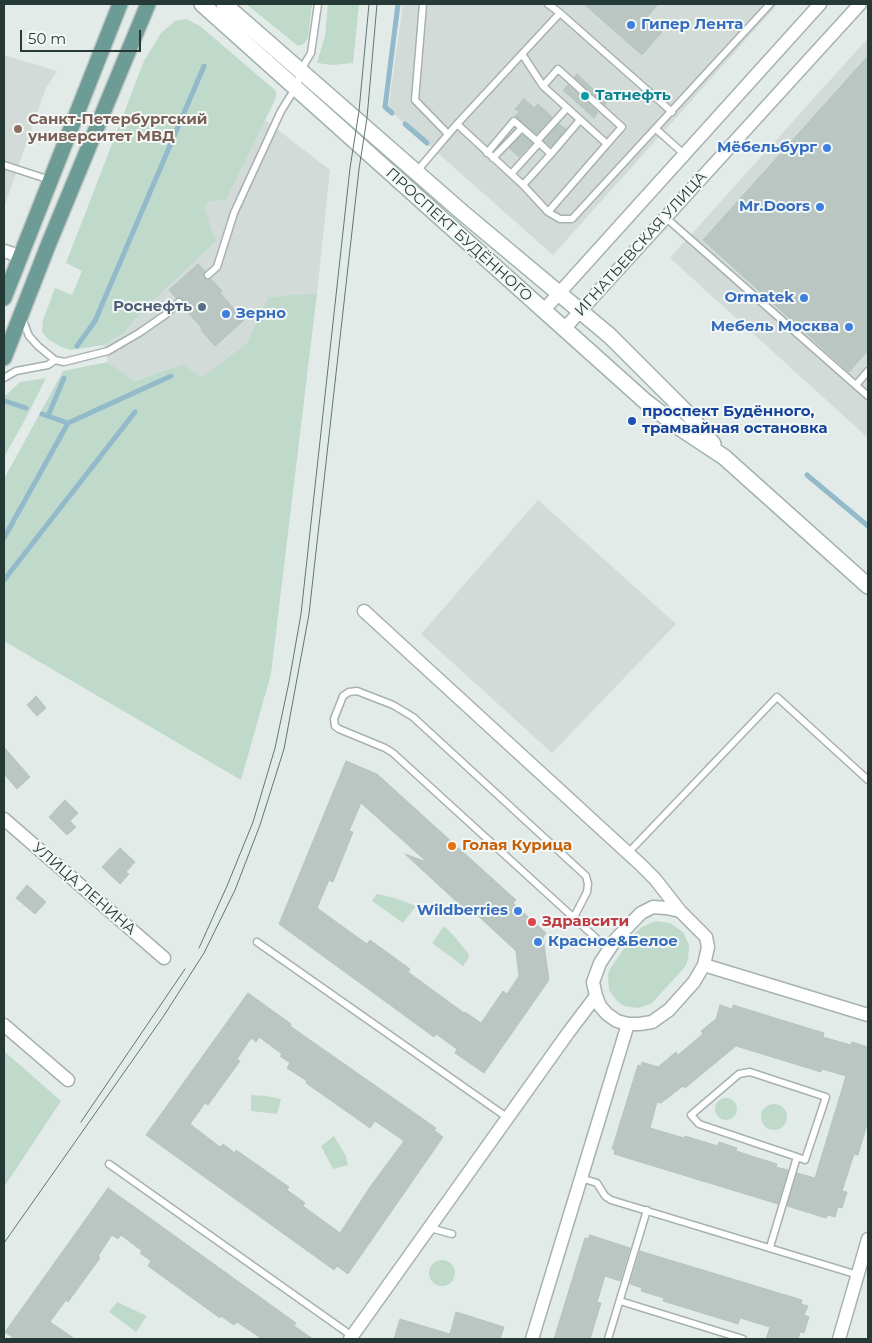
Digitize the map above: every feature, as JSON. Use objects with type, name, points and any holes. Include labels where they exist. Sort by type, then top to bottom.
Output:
[{"type":"main road","points":[[4,298],[120,4]]},
{"type":"main road","points":[[4,358],[148,4]]},
{"type":"main road","name":"ПРОСПЕКТ БУДЁННОГО","points":[[202,4],[646,402],[680,428],[724,457],[868,586]]},
{"type":"main road","name":"ПРОСПЕКТ БУДЁННОГО","points":[[224,4],[463,213],[610,336],[690,416],[724,457]]},
{"type":"street","name":"ИГНАТЬЕВСКАЯ УЛИЦА","points":[[543,311],[820,4]]},
{"type":"street","name":"ИГНАТЬЕВСКАЯ УЛИЦА","points":[[564,329],[855,5]]},
{"type":"street","points":[[4,250],[20,256]]},
{"type":"street","points":[[364,611],[628,853],[655,879],[680,912],[706,937],[708,947],[704,964],[694,982],[669,1010],[652,1022],[628,1024],[617,1021],[600,1006],[593,982],[608,949],[627,925],[641,913],[653,907],[680,912]]},
{"type":"street","name":"УЛИЦА ЛЕНИНА","points":[[4,820],[164,958]]},
{"type":"street","points":[[704,964],[868,1015]]},
{"type":"street","points":[[351,1338],[596,996]]},
{"type":"street","points":[[532,1339],[628,1024]]},
{"type":"street","points":[[4,1025],[68,1080]]},
{"type":"street","points":[[839,1339],[868,1239]]},
{"type":"lane","points":[[208,276],[217,267],[234,213],[281,111],[296,88],[305,63],[311,53],[318,4]]},
{"type":"lane","points":[[423,4],[415,100],[448,134]]},
{"type":"lane","points":[[548,4],[672,112]]},
{"type":"lane","points":[[457,124],[523,185],[548,212],[560,219],[572,219],[770,4]]},
{"type":"lane","points":[[417,171],[457,124],[560,13]]},
{"type":"lane","points":[[522,54],[543,86],[606,144]]},
{"type":"lane","points":[[543,86],[558,69],[622,127],[548,212]]},
{"type":"lane","points":[[511,174],[567,108]]},
{"type":"lane","points":[[523,185],[580,120]]},
{"type":"lane","points":[[487,152],[514,121],[551,154]]},
{"type":"lane","points":[[493,158],[522,128]]},
{"type":"lane","points":[[656,129],[684,154]]},
{"type":"lane","points":[[4,165],[50,180]]},
{"type":"lane","points":[[665,217],[868,396]]},
{"type":"lane","points":[[21,314],[29,336],[55,360],[64,362],[108,351],[139,333],[165,315],[179,302]]},
{"type":"lane","points":[[4,378],[16,371],[48,365],[55,360]]},
{"type":"lane","points":[[856,385],[868,370]]},
{"type":"lane","points":[[574,917],[587,892],[586,876],[414,717],[393,705],[357,691],[349,692],[343,696],[334,719],[335,726],[392,753],[608,949]]},
{"type":"lane","points":[[628,853],[777,697],[868,780]]},
{"type":"lane","points":[[258,942],[509,1118]]},
{"type":"lane","points":[[750,1072],[826,1097],[805,1160],[797,1157],[699,1124],[691,1115],[739,1074],[750,1072]]},
{"type":"lane","points":[[770,1247],[797,1157]]},
{"type":"lane","points":[[110,1164],[351,1338]]},
{"type":"lane","points":[[580,1178],[597,1183],[605,1196],[611,1200],[858,1275]]},
{"type":"lane","points":[[608,1339],[646,1210]]},
{"type":"lane","points":[[430,1228],[452,1234]]},
{"type":"lane","points":[[620,1301],[743,1339]]},
{"type":"shaded area","points":[[403,4],[778,4],[553,255],[388,109]]},
{"type":"shaded area","name":"Мёбельбург","points":[[868,38],[868,438],[670,258]]},
{"type":"shaded area","name":"Санкт-Петербургский университет МВД","points":[[4,55],[57,71],[46,88],[4,207]]},
{"type":"shaded area","points":[[265,120],[330,170],[317,293],[268,297],[247,343],[202,377],[183,364],[133,381],[108,362],[103,345],[123,334],[146,307],[208,202],[226,200]]},
{"type":"shaded area","points":[[538,500],[676,624],[552,753],[421,634]]},
{"type":"green space","points":[[246,4],[312,4],[308,38],[304,44],[298,46]]},
{"type":"green space","points":[[328,4],[359,4],[353,63],[333,65],[317,63],[325,36]]},
{"type":"green space","points":[[186,19],[200,26],[276,91],[276,98],[226,200],[208,202],[204,209],[216,241],[146,307],[123,334],[103,345],[71,350],[61,347],[49,340],[42,332],[43,320],[55,288],[72,295],[82,271],[66,263],[144,61],[161,33],[175,21]]},
{"type":"green space","points":[[317,293],[271,674],[241,780],[4,641],[4,479],[63,371],[108,362],[134,381],[183,364],[202,377],[247,343],[268,297]]},
{"type":"green space","points":[[46,378],[4,457],[4,397],[20,382]]},
{"type":"green space","points":[[377,894],[416,906],[403,923],[372,901]]},
{"type":"green space","points":[[656,921],[670,923],[683,932],[689,945],[688,960],[685,967],[651,1004],[638,1008],[624,1006],[618,1002],[609,990],[608,974],[636,932]]},
{"type":"green space","points":[[444,926],[468,953],[469,958],[463,966],[432,943]]},
{"type":"green space","points":[[4,1051],[61,1101],[4,1187]]},
{"type":"green space","points":[[251,1095],[281,1099],[277,1114],[251,1111]]},
{"type":"green space","points":[[726,1098],[734,1101],[737,1109],[734,1117],[726,1120],[718,1117],[715,1109],[718,1101]]},
{"type":"green space","points":[[774,1104],[783,1108],[787,1117],[783,1126],[774,1130],[765,1126],[761,1117],[765,1108]]},
{"type":"green space","points":[[334,1136],[346,1156],[348,1165],[333,1169],[321,1146]]},
{"type":"green space","points":[[442,1260],[451,1264],[455,1273],[451,1282],[442,1286],[433,1282],[429,1273],[433,1264]]},
{"type":"green space","points":[[117,1302],[147,1316],[136,1332],[109,1312]]},
{"type":"building","name":"Гипер Лента","points":[[584,4],[658,4],[646,18],[662,32],[642,55]]},
{"type":"building","name":"Мёбельбург","points":[[868,56],[868,350],[849,372],[703,240]]},
{"type":"building","points":[[577,74],[607,102],[605,105],[574,77]]},
{"type":"building","points":[[568,85],[598,112],[594,118],[563,90]]},
{"type":"building","name":"Татнефть","points":[[524,99],[534,108],[538,104],[552,117],[537,134],[515,116],[519,112],[515,109]]},
{"type":"building","points":[[559,124],[566,129],[551,147],[544,141]]},
{"type":"building","points":[[522,135],[532,143],[519,157],[509,148]]},
{"type":"building","name":"Роснефть","points":[[198,264],[205,271],[204,278],[207,280],[211,279],[222,291],[220,293],[244,320],[215,346],[182,306],[184,303],[183,299],[180,297],[176,298],[169,290]]},
{"type":"building","points":[[36,696],[46,708],[37,716],[27,705]]},
{"type":"building","points":[[4,747],[30,777],[17,789],[4,774]]},
{"type":"building","points":[[346,761],[377,774],[516,900],[513,903],[546,933],[543,937],[549,980],[484,1073],[455,1053],[457,1049],[436,1034],[434,1037],[279,924]],"holes":[[[361,803],[427,862],[405,854],[471,915],[474,912],[516,951],[519,976],[507,994],[503,991],[481,1023],[464,1013],[408,972],[410,969],[370,940],[367,944],[317,908],[329,880],[333,882],[353,832],[349,831]]]},
{"type":"building","points":[[65,800],[78,813],[70,821],[76,827],[67,835],[49,817]]},
{"type":"building","points":[[120,848],[135,862],[126,872],[129,874],[120,884],[102,867]]},
{"type":"building","points":[[27,885],[46,902],[35,914],[16,898]]},
{"type":"building","points":[[248,993],[291,1024],[290,1026],[436,1128],[434,1130],[443,1137],[348,1274],[337,1266],[334,1270],[146,1135]],"holes":[[[259,1037],[282,1054],[280,1056],[290,1063],[287,1068],[307,1081],[306,1083],[370,1128],[375,1121],[404,1141],[370,1187],[340,1233],[303,1206],[305,1203],[287,1190],[289,1187],[236,1150],[235,1153],[223,1144],[220,1147],[190,1124],[205,1103],[208,1105],[240,1061],[237,1059],[251,1038],[256,1042]]]},
{"type":"building","points":[[720,1005],[732,1009],[733,1005],[824,1033],[823,1037],[851,1045],[852,1042],[868,1047],[868,1121],[858,1155],[854,1154],[842,1191],[847,1192],[842,1208],[838,1207],[835,1217],[828,1215],[826,1218],[787,1206],[797,1173],[815,1178],[846,1076],[822,1069],[821,1072],[736,1046],[685,1088],[683,1086],[661,1103],[657,1102],[650,1128],[718,1146],[719,1142],[737,1148],[736,1151],[777,1164],[776,1167],[788,1170],[778,1204],[614,1154],[615,1150],[612,1149],[638,1065],[641,1066],[642,1062],[658,1067],[676,1052],[678,1055],[703,1034],[701,1031],[716,1019]]},
{"type":"building","points":[[108,1188],[296,1323],[294,1326],[313,1339],[262,1339],[237,1322],[234,1325],[221,1316],[220,1318],[148,1266],[151,1261],[140,1253],[142,1251],[121,1235],[118,1239],[112,1235],[98,1256],[100,1258],[68,1302],[66,1300],[50,1322],[75,1339],[15,1339],[5,1332]]},
{"type":"building","points":[[590,1235],[630,1248],[620,1281],[605,1276],[597,1302],[601,1303],[590,1339],[554,1339],[585,1238],[588,1239]]},
{"type":"building","points":[[640,1251],[802,1300],[801,1304],[808,1306],[804,1315],[809,1317],[804,1333],[800,1332],[798,1339],[766,1339],[770,1327],[740,1318],[738,1324],[663,1301],[664,1298],[641,1291],[642,1288],[630,1284]]},
{"type":"building","points":[[456,1312],[504,1327],[500,1339],[394,1339],[400,1319],[450,1334]]},
{"type":"waterway","points":[[392,113],[385,107],[398,4]]},
{"type":"waterway","points":[[77,346],[95,321],[204,66]]},
{"type":"waterway","points":[[405,124],[427,143]]},
{"type":"waterway","points":[[42,414],[68,423],[171,376]]},
{"type":"waterway","points":[[48,416],[64,378]]},
{"type":"waterway","points":[[5,401],[26,408]]},
{"type":"waterway","points":[[4,580],[135,412]]},
{"type":"waterway","points":[[4,538],[68,423]]},
{"type":"waterway","points":[[807,475],[868,526]]},
{"type":"tram line","points":[[199,948],[253,822],[275,748],[289,682],[301,614],[350,168],[359,111],[369,4]]},
{"type":"tram line","points":[[4,1243],[163,1017],[204,953],[235,890],[260,825],[284,749],[309,614],[359,169],[367,118],[377,4]]},
{"type":"tram line","points":[[81,1122],[185,969]]},
{"type":"place","name":"Гипер Лента","points":[[631,25]]},
{"type":"place","name":"Татнефть","points":[[585,96]]},
{"type":"place","name":"Санкт-Петербургский университет МВД","points":[[18,129]]},
{"type":"place","name":"Мёбельбург","points":[[827,148]]},
{"type":"place","name":"Mr.Doors","points":[[820,207]]},
{"type":"place","name":"Ormatek","points":[[804,298]]},
{"type":"place","name":"Роснефть","points":[[202,307]]},
{"type":"place","name":"Зерно","points":[[226,314]]},
{"type":"place","name":"Мебель Москва","points":[[849,327]]},
{"type":"place","name":"проспект Будённого, трамвайная остановка","points":[[632,421]]},
{"type":"place","name":"Голая Курица","points":[[452,846]]},
{"type":"place","name":"Wildberries","points":[[518,911]]},
{"type":"place","name":"Здравсити","points":[[532,922]]},
{"type":"place","name":"Красное&Белое","points":[[538,942]]}]
